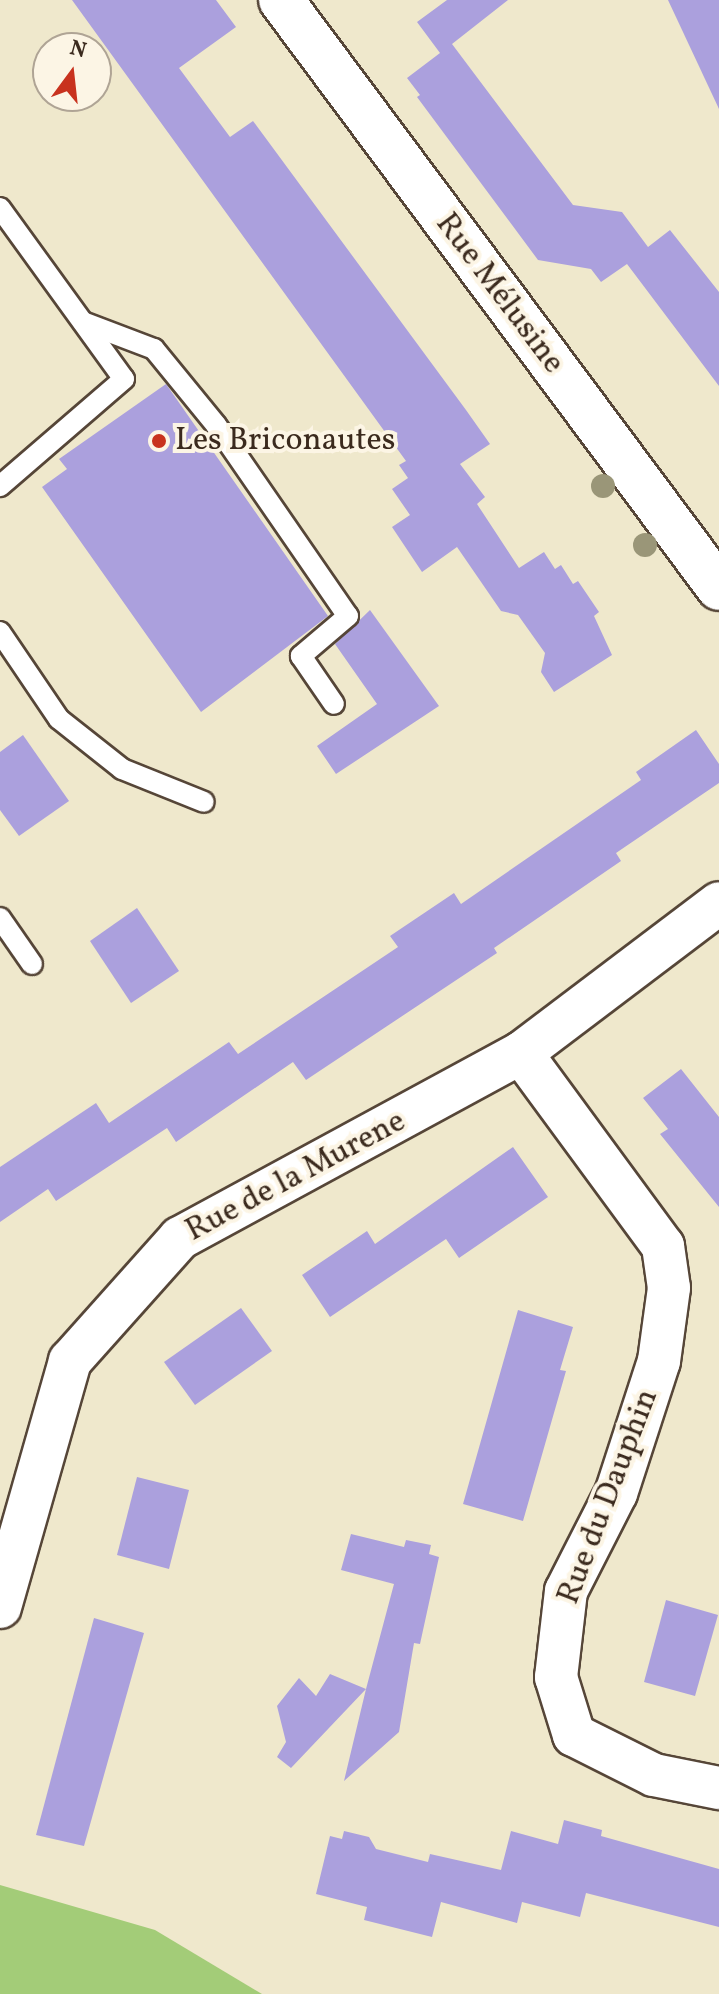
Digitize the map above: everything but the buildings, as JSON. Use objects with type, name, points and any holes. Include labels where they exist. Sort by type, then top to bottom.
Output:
[{"type":"street","name":"Rue Mélusine","points":[[281,0],[719,588]]},
{"type":"street","name":"Rue de la Murene","points":[[0,1607],[70,1361],[180,1238],[521,1053],[719,903]]},
{"type":"street","name":"Rue du Dauphin","points":[[521,1053],[663,1246],[669,1288],[659,1361],[616,1493],[566,1591],[556,1677],[574,1735],[654,1775],[719,1788]]},
{"type":"lane","points":[[0,208],[124,379],[0,486]]},
{"type":"lane","points":[[83,322],[154,349],[216,425],[348,616],[301,656],[334,704]]},
{"type":"lane","points":[[0,632],[59,719],[122,769],[204,802]]},
{"type":"lane","points":[[0,918],[32,964]]},
{"type":"green space","points":[[0,1885],[155,1930],[262,1994],[0,1994]]},
{"type":"place","name":"Les Briconautes","points":[[159,441]]}]
